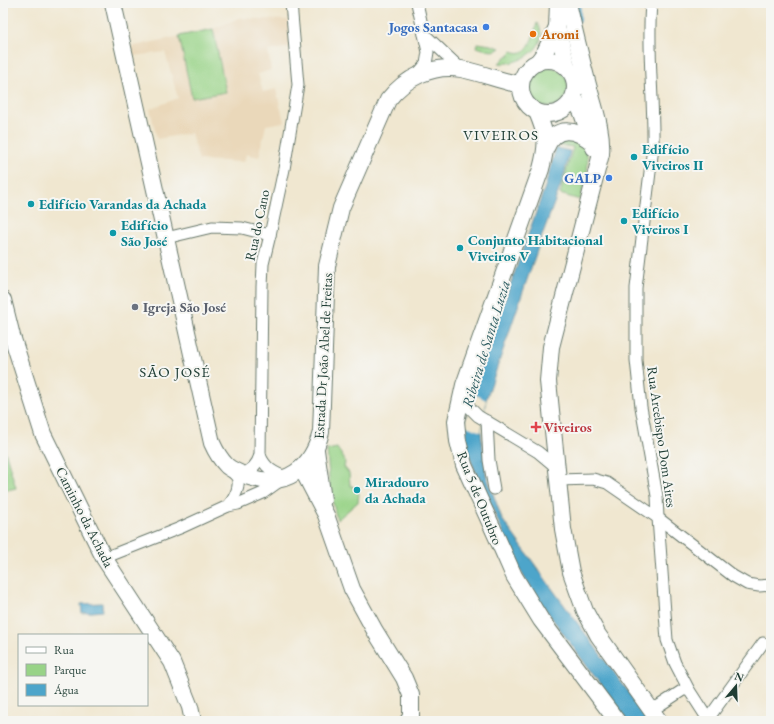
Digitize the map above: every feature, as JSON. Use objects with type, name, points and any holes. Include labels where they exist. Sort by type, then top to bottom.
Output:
[{"type":"street","points":[[114,3],[212,443],[218,455],[235,471],[237,478],[238,484],[234,498],[228,506]]},
{"type":"street","name":"Rua do Cano","points":[[260,455],[263,264],[285,162],[298,85],[291,3]]},
{"type":"street","points":[[416,76],[426,64],[428,52],[417,3]]},
{"type":"street","points":[[558,3],[557,27],[567,68]]},
{"type":"street","name":"Rua Arcebispo Dom Aires","points":[[651,3],[649,21],[654,127],[653,147],[636,288],[636,360],[641,407],[657,496],[667,640],[675,663],[689,690],[709,720]]},
{"type":"street","points":[[570,10],[583,68],[598,122],[601,154],[551,347],[548,381],[553,440],[567,554],[573,578],[585,611],[598,635],[655,716],[683,690],[689,690]]},
{"type":"street","points":[[537,63],[545,52],[557,27]]},
{"type":"street","points":[[424,34],[456,68]]},
{"type":"street","points":[[543,60],[556,61],[567,68],[572,74],[576,90],[574,97],[568,106],[558,112],[549,114],[537,112],[525,100],[522,93],[522,85],[526,72],[543,60]]},
{"type":"street","name":"Estrada Dr João Abel de Freitas","points":[[235,471],[260,480],[284,478],[302,469],[316,450],[321,432],[327,266],[341,208],[388,100],[396,89],[416,76],[439,69],[456,68],[522,85]]},
{"type":"street","points":[[574,97],[582,113],[593,143],[596,171]]},
{"type":"street","name":"Rua 5 de Outubro","points":[[537,112],[545,132],[546,148],[541,169],[462,392],[456,421],[458,441],[464,465],[514,576],[541,620],[617,721]]},
{"type":"street","points":[[546,148],[552,138],[567,132],[581,134],[593,143]]},
{"type":"street","points":[[166,238],[212,227],[242,228],[270,235]]},
{"type":"street","name":"Caminho da Achada","points":[[3,300],[12,336],[43,434],[104,558],[172,662],[190,707],[193,721]]},
{"type":"street","points":[[462,392],[470,408],[487,421],[539,452],[557,474],[601,480],[613,486],[658,518],[733,576],[747,584],[759,586],[771,585]]},
{"type":"street","points":[[487,421],[489,460],[494,489]]},
{"type":"street","points":[[539,452],[549,447],[553,440]]},
{"type":"street","points":[[316,450],[326,515]]},
{"type":"street","points":[[235,471],[254,467],[260,455]]},
{"type":"street","points":[[104,558],[180,528],[228,506],[238,504],[263,493],[284,478],[275,473],[263,462],[260,455]]},
{"type":"street","points":[[302,469],[326,515],[352,589],[374,630],[404,678],[411,695],[410,720]]},
{"type":"street","points":[[709,720],[763,643]]},
{"type":"shaded area","points":[[239,18],[288,20],[291,47],[268,51],[271,70],[258,74],[263,92],[276,89],[284,122],[266,125],[259,157],[246,154],[244,162],[199,160],[191,133],[157,139],[150,109],[178,98],[165,52],[133,56],[130,47],[213,29]]},
{"type":"green space","points":[[537,23],[541,31],[541,39],[532,53],[516,61],[499,63],[508,55],[510,56],[509,54],[512,51],[518,53],[527,49]]},
{"type":"green space","points":[[213,29],[226,92],[192,98],[179,36]]},
{"type":"green space","points":[[477,43],[500,48],[495,51],[489,50],[476,47]]},
{"type":"green space","points":[[548,67],[562,73],[568,87],[562,101],[548,107],[534,101],[528,87],[534,73]]},
{"type":"green space","points":[[567,137],[583,143],[586,150],[588,165],[580,200],[560,194],[573,147],[556,145],[559,141]]},
{"type":"green space","points":[[3,444],[16,488],[3,491]]},
{"type":"green space","points":[[337,448],[344,459],[344,467],[349,473],[350,485],[355,488],[359,494],[358,502],[337,520],[330,491],[327,450]]},
{"type":"water","points":[[556,148],[570,151],[562,182],[486,400],[481,432],[486,474],[502,519],[650,721],[627,721],[532,591],[520,570],[472,464],[467,447],[464,425],[466,416],[482,364],[545,187]]},
{"type":"water","points":[[102,603],[103,611],[82,613],[81,604]]},
{"type":"pier","points":[[473,393],[486,400],[481,432],[464,425]]},
{"type":"waterway","name":"Ribeira de Santa Luzia","points":[[579,3],[579,20]]},
{"type":"place","name":"Jogos Santacasa","points":[[486,27]]},
{"type":"place","name":"Aromi","points":[[533,34]]},
{"type":"place","name":"Edifício Viveiros II","points":[[634,157]]},
{"type":"place","name":"GALP","points":[[609,178]]},
{"type":"place","name":"Edifício Varandas da Achada","points":[[31,204]]},
{"type":"place","name":"Edifício Viveiros I","points":[[624,221]]},
{"type":"place","name":"Edifício São José","points":[[113,233]]},
{"type":"place","name":"Conjunto Habitacional Viveiros V","points":[[460,248]]},
{"type":"place","name":"Igreja São José","points":[[135,307]]},
{"type":"place","name":"Viveiros","points":[[536,427]]},
{"type":"place","name":"Miradouro da Achada","points":[[357,490]]},
{"type":"district","name":"VIVEIROS","points":[[501,135]]},
{"type":"district","name":"SÃO JOSÉ","points":[[175,372]]}]
